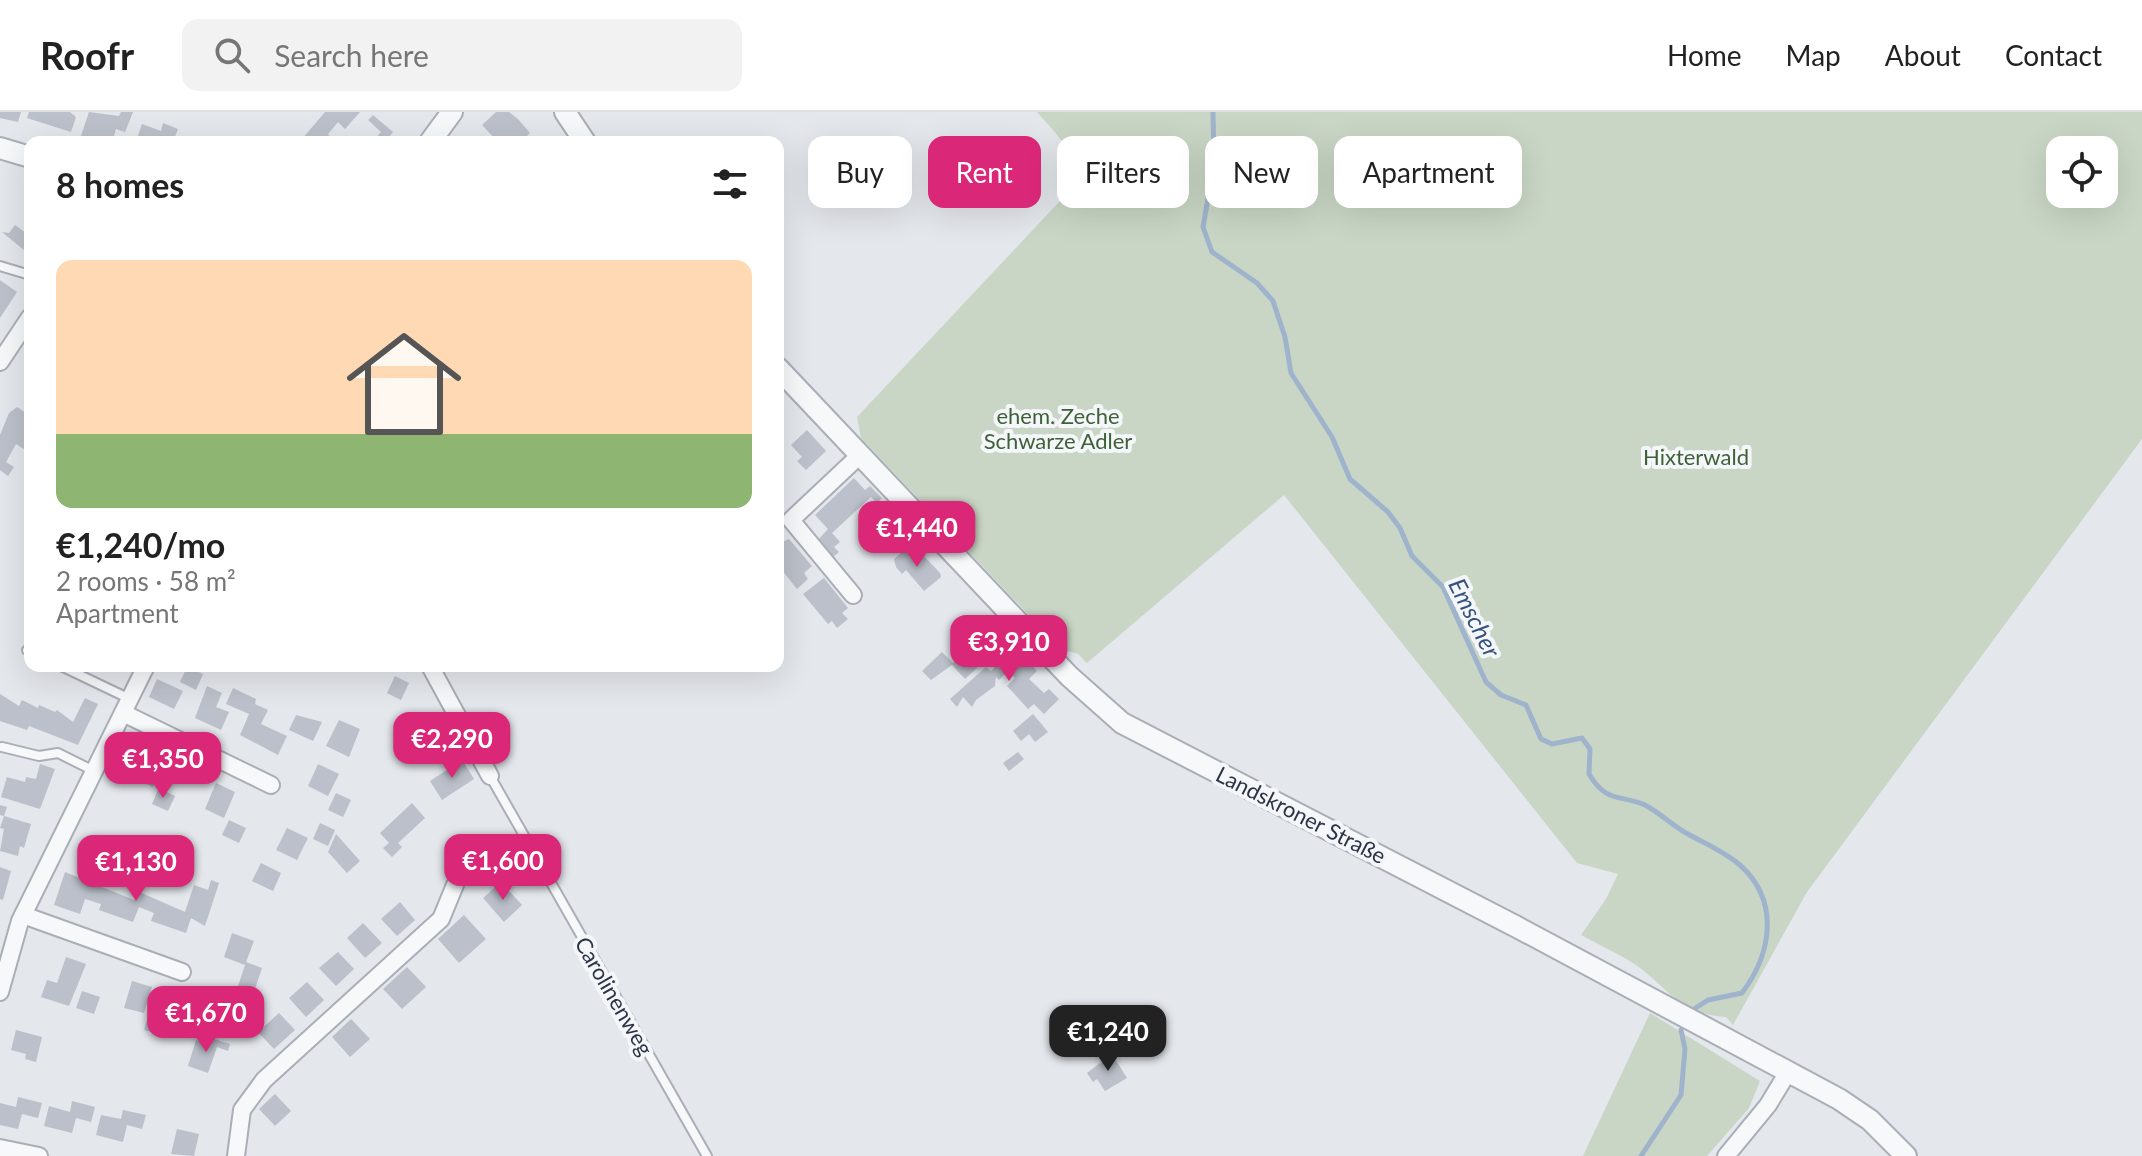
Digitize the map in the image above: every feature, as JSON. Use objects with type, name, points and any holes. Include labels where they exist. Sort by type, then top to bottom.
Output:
[{"type":"street","points":[[434,136],[452,112]]},
{"type":"street","points":[[565,112],[581,136]]},
{"type":"street","points":[[0,148],[24,155]]},
{"type":"street","points":[[0,362],[24,326]]},
{"type":"street","name":"Landskroner Straße","points":[[784,374],[1069,676],[1122,723],[1490,913],[1788,1072],[1870,1120],[1906,1156]]},
{"type":"street","points":[[853,595],[791,520],[860,455]]},
{"type":"street","points":[[0,992],[23,915],[143,672]]},
{"type":"street","name":"Carolinenweg","points":[[433,672],[490,776]]},
{"type":"street","points":[[127,706],[271,785]]},
{"type":"street","points":[[236,1156],[242,1110],[264,1080],[441,919],[455,885]]},
{"type":"street","points":[[23,915],[182,972]]},
{"type":"street","points":[[1726,1156],[1768,1105],[1788,1072]]},
{"type":"street","points":[[0,1148],[39,1156]]},
{"type":"lane","points":[[0,266],[24,273]]},
{"type":"lane","points":[[71,672],[127,706]]},
{"type":"lane","points":[[2,747],[39,756],[58,753],[94,771]]},
{"type":"lane","name":"Carolinenweg","points":[[490,776],[707,1156]]},
{"type":"green space","name":"Hixterwald","points":[[1037,112],[2142,112],[2142,439],[1807,892],[1733,1025],[1726,1017],[1686,1006],[1636,965],[1581,935],[1606,899],[1618,874],[1577,863],[1284,495],[1087,663],[1078,654],[1061,649],[861,438],[857,417],[1057,204],[1057,208],[1189,208],[1189,136],[1058,136]]},
{"type":"green space","points":[[1650,1013],[1760,1081],[1749,1108],[1707,1156],[1583,1156]]},
{"type":"building","points":[[0,112],[21,112],[18,122],[0,118]]},
{"type":"building","points":[[29,112],[70,112],[76,117],[71,132],[27,118]]},
{"type":"building","points":[[89,112],[119,116],[121,112],[133,112],[125,132],[116,129],[114,136],[81,136]]},
{"type":"building","points":[[325,112],[360,112],[345,129],[338,122],[330,136],[305,136]]},
{"type":"building","points":[[496,112],[509,112],[530,133],[527,136],[492,136],[482,125]]},
{"type":"building","points":[[373,115],[393,132],[390,136],[377,136],[381,132],[368,120]]},
{"type":"building","points":[[163,123],[178,129],[175,136],[138,136],[142,124],[161,131]]},
{"type":"building","points":[[15,225],[24,232],[24,250],[2,232],[9,233]]},
{"type":"building","points":[[0,280],[17,292],[0,318]]},
{"type":"building","points":[[17,407],[24,412],[24,449],[16,444],[6,462],[14,467],[8,476],[0,470],[0,435],[9,413]]},
{"type":"building","points":[[807,430],[826,451],[806,470],[797,461],[802,457],[791,445]]},
{"type":"building","points":[[854,478],[865,490],[870,486],[882,498],[877,503],[871,497],[832,533],[840,542],[834,547],[839,552],[833,557],[818,540],[828,529],[815,515]]},
{"type":"building","points":[[890,523],[904,540],[890,553],[872,538]]},
{"type":"building","points":[[789,539],[812,566],[804,573],[808,579],[797,589],[784,573],[784,541]]},
{"type":"building","points":[[908,547],[919,559],[923,555],[940,573],[941,577],[924,591],[906,570],[902,574],[896,567],[894,559]]},
{"type":"building","points":[[824,578],[848,608],[842,613],[848,619],[837,628],[832,621],[828,624],[803,594]]},
{"type":"building","points":[[979,631],[996,650],[965,679],[952,665],[931,680],[922,671],[942,652],[953,663]]},
{"type":"building","points":[[1010,643],[1037,671],[1029,679],[1044,693],[1049,689],[1059,699],[1044,714],[1034,704],[1028,709],[1007,686],[1015,678],[1008,671],[999,680],[996,677],[995,686],[976,700],[972,707],[963,697],[957,707],[950,699],[986,667],[991,671],[1005,657],[1000,652]]},
{"type":"building","points":[[185,672],[203,674],[196,690],[180,682]]},
{"type":"building","points":[[395,676],[409,683],[401,700],[387,693]]},
{"type":"building","points":[[157,679],[183,691],[174,709],[149,697]]},
{"type":"building","points":[[207,686],[222,693],[216,707],[229,712],[221,730],[195,718]]},
{"type":"building","points":[[233,688],[256,699],[255,704],[268,710],[261,724],[287,736],[278,755],[240,735],[249,714],[226,704]]},
{"type":"building","points":[[0,694],[19,706],[22,700],[38,708],[39,705],[55,712],[57,710],[73,722],[85,698],[98,704],[78,745],[29,726],[27,730],[0,721]]},
{"type":"building","points":[[1033,714],[1048,732],[1035,742],[1029,734],[1021,741],[1013,731]]},
{"type":"building","points":[[296,715],[322,722],[313,741],[289,730]]},
{"type":"building","points":[[339,720],[360,729],[349,757],[326,746]]},
{"type":"building","points":[[146,752],[165,761],[153,787],[134,778]]},
{"type":"building","points":[[1018,752],[1024,759],[1009,771],[1003,763]]},
{"type":"building","points":[[462,760],[474,779],[442,800],[430,781]]},
{"type":"building","points":[[40,764],[55,769],[40,809],[1,797],[7,777],[25,782],[26,777],[36,779]]},
{"type":"building","points":[[318,764],[339,774],[328,796],[308,786]]},
{"type":"building","points":[[216,783],[235,792],[224,818],[205,809]]},
{"type":"building","points":[[159,788],[175,796],[168,811],[152,804]]},
{"type":"building","points":[[336,793],[351,800],[343,817],[328,810]]},
{"type":"building","points":[[412,803],[425,818],[398,843],[402,847],[392,857],[383,848],[389,843],[380,833]]},
{"type":"building","points":[[0,805],[7,807],[4,816],[0,815]]},
{"type":"building","points":[[4,816],[31,824],[24,848],[20,846],[18,856],[0,851],[4,829],[0,828]]},
{"type":"building","points":[[229,820],[246,828],[239,843],[222,835]]},
{"type":"building","points":[[320,823],[335,830],[328,846],[313,839]]},
{"type":"building","points":[[287,828],[308,838],[297,860],[276,850]]},
{"type":"building","points":[[336,834],[360,861],[347,873],[328,852]]},
{"type":"building","points":[[261,863],[281,873],[273,891],[252,881]]},
{"type":"building","points":[[0,867],[11,871],[3,900],[0,899]]},
{"type":"building","points":[[65,872],[134,900],[137,891],[185,912],[194,885],[208,890],[211,880],[219,883],[205,926],[191,918],[186,933],[151,921],[154,913],[139,907],[133,922],[99,910],[101,904],[85,899],[80,914],[54,905]]},
{"type":"building","points":[[501,882],[522,905],[504,922],[483,898]]},
{"type":"building","points":[[400,902],[415,920],[397,936],[381,919]]},
{"type":"building","points":[[464,915],[486,939],[459,963],[438,939]]},
{"type":"building","points":[[363,923],[382,943],[365,958],[347,938]]},
{"type":"building","points":[[232,933],[254,941],[246,962],[262,968],[248,1010],[232,1004],[245,965],[224,957]]},
{"type":"building","points":[[338,952],[354,969],[336,986],[319,968]]},
{"type":"building","points":[[66,957],[86,964],[69,1006],[41,997],[47,980],[57,983]]},
{"type":"building","points":[[407,967],[426,987],[402,1009],[383,989]]},
{"type":"building","points":[[132,981],[152,987],[144,1013],[124,1008]]},
{"type":"building","points":[[307,982],[324,1000],[306,1017],[289,998]]},
{"type":"building","points":[[82,991],[100,997],[94,1014],[76,1008]]},
{"type":"building","points":[[209,1001],[231,1009],[223,1033],[201,1026]]},
{"type":"building","points":[[279,1013],[295,1030],[274,1049],[258,1032]]},
{"type":"building","points":[[149,1014],[167,1019],[162,1035],[144,1030]]},
{"type":"building","points":[[351,1019],[370,1039],[350,1057],[332,1037]]},
{"type":"building","points":[[16,1030],[42,1037],[36,1062],[25,1059],[26,1054],[11,1050]]},
{"type":"building","points":[[208,1037],[230,1044],[228,1051],[217,1047],[208,1073],[188,1066],[196,1040],[206,1044]]},
{"type":"building","points":[[1112,1054],[1127,1078],[1105,1091],[1097,1079],[1093,1082],[1087,1073]]},
{"type":"building","points":[[275,1094],[291,1111],[275,1126],[259,1109]]},
{"type":"building","points":[[18,1097],[42,1103],[38,1118],[22,1114],[18,1129],[0,1125],[0,1103],[16,1107]]},
{"type":"building","points":[[72,1101],[95,1107],[91,1122],[76,1118],[72,1133],[44,1126],[49,1106],[70,1112]]},
{"type":"building","points":[[123,1110],[146,1115],[142,1129],[127,1125],[123,1142],[96,1135],[101,1115],[121,1119]]},
{"type":"building","points":[[177,1129],[199,1134],[194,1156],[171,1154]]},
{"type":"waterway","name":"Emscher","points":[[1213,112],[1214,164],[1203,227],[1212,252],[1257,283],[1273,301],[1285,337],[1291,373],[1332,437],[1350,479],[1388,512],[1400,528],[1412,556],[1443,587],[1486,682],[1501,695],[1526,705],[1541,739],[1552,744],[1582,738],[1590,749],[1589,774],[1602,790],[1614,797],[1645,805],[1727,856],[1753,879],[1766,911],[1767,928],[1760,961],[1742,993],[1708,1000],[1694,1009]]},
{"type":"waterway","name":"Emscher","points":[[1641,1156],[1681,1095],[1685,1049],[1681,1030]]},
{"type":"park label","name":"ehem. Zeche Schwarze Adler","points":[[1058,428]]}]
